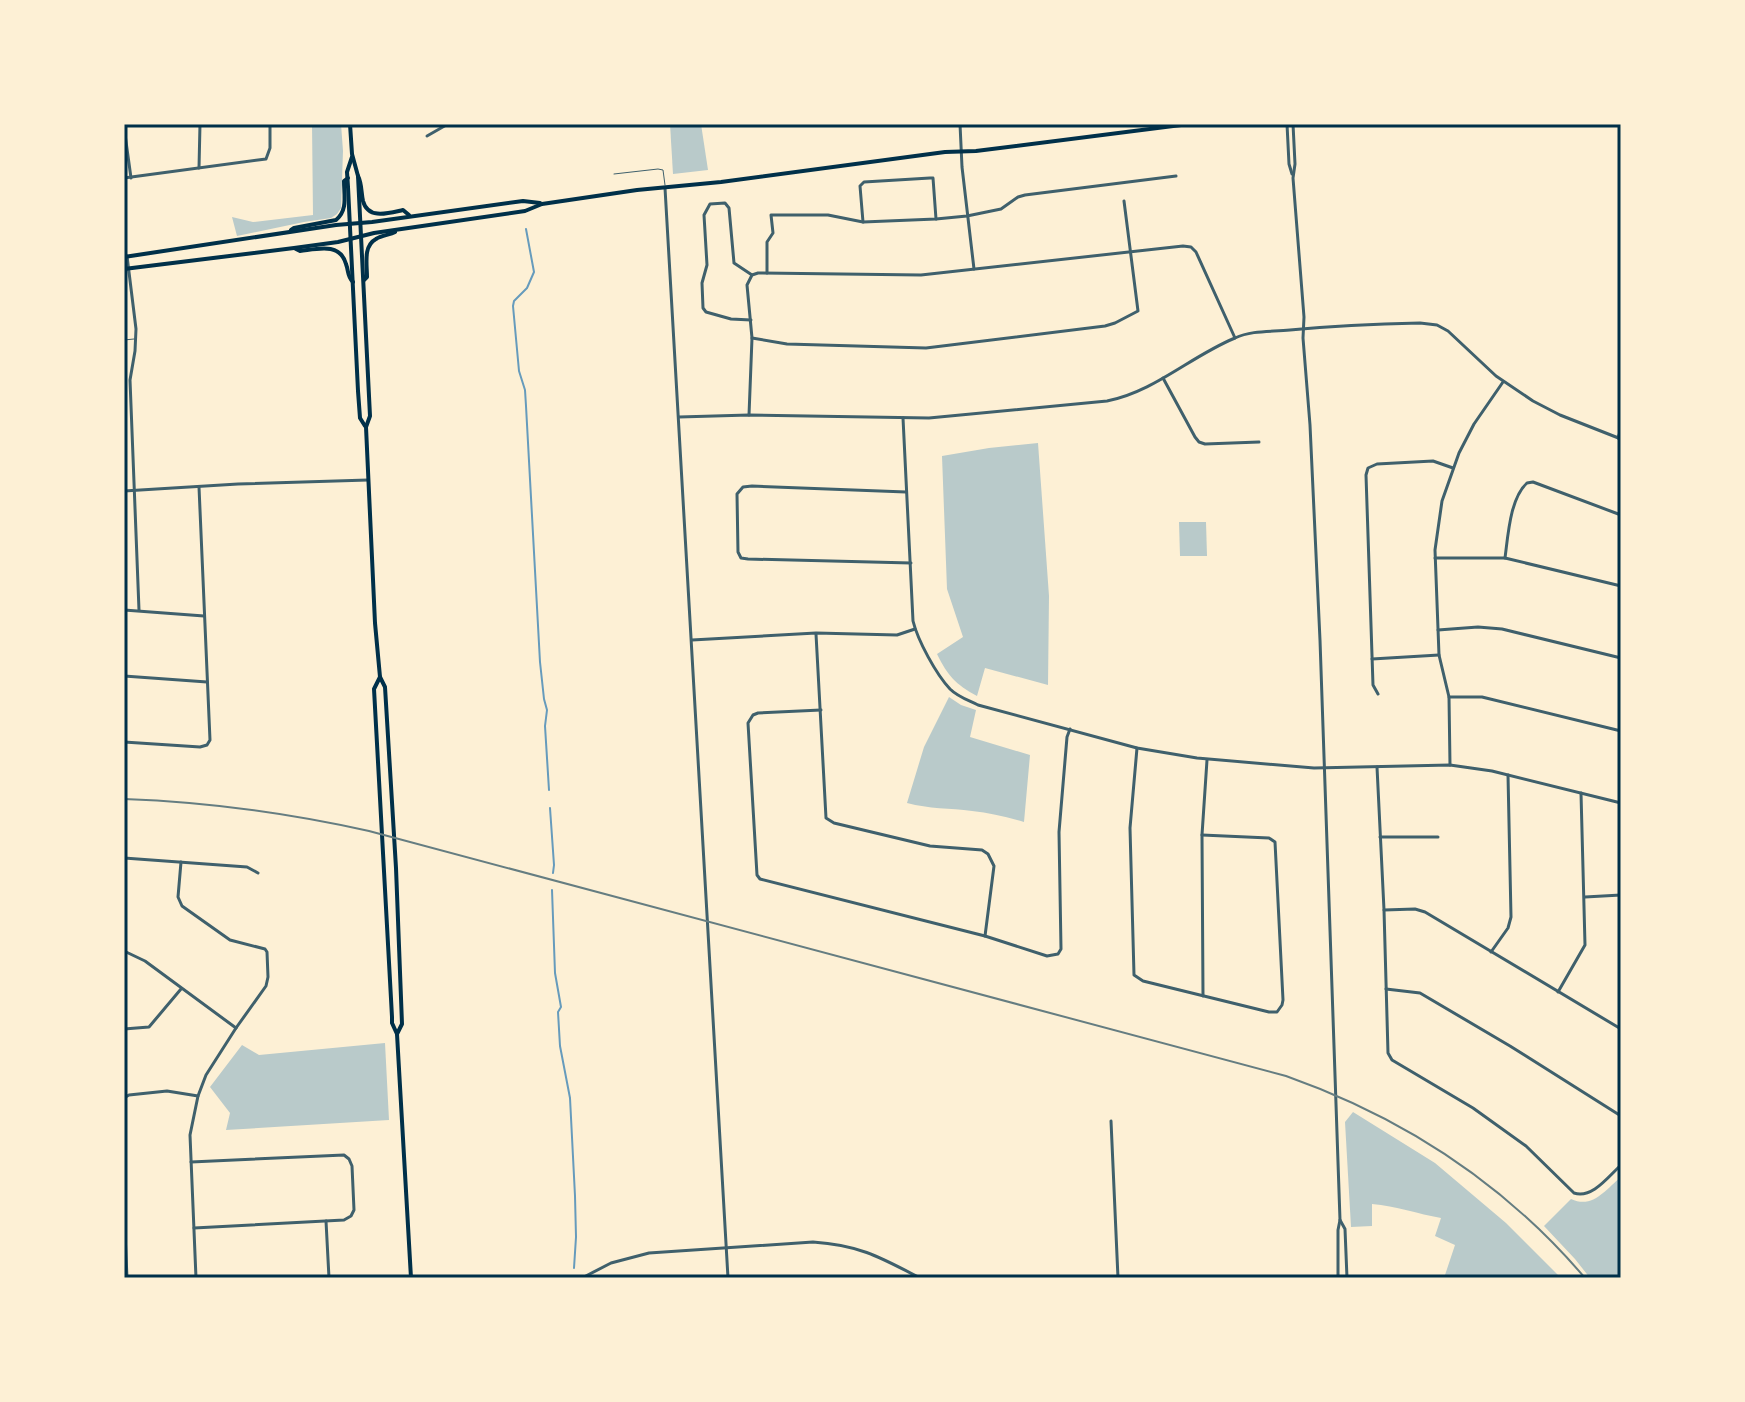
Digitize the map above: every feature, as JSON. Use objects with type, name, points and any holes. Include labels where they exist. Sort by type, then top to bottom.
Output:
[{"type":"main road","points":[[350,124],[352,154],[362,185],[364,204],[370,212],[378,214],[403,210],[411,216]]},
{"type":"main road","points":[[126,268],[294,248],[637,190],[1189,124]]},
{"type":"main road","points":[[352,154],[347,172],[350,239],[360,418],[366,427]]},
{"type":"main road","points":[[358,176],[370,416],[366,427],[370,539],[380,677],[385,687],[396,868],[402,1024],[397,1034]]},
{"type":"main road","points":[[289,232],[294,228],[340,218],[345,209],[344,181],[348,178]]},
{"type":"main road","points":[[126,257],[523,201],[542,204]]},
{"type":"main road","points":[[364,280],[367,277],[368,246],[373,240],[393,235],[397,230]]},
{"type":"main road","points":[[294,248],[300,251],[338,250],[353,282]]},
{"type":"main road","points":[[380,677],[374,689],[374,698],[392,1023],[397,1034],[411,1278]]},
{"type":"street","points":[[199,169],[200,124]]},
{"type":"street","points":[[124,178],[266,159],[270,148],[270,124]]},
{"type":"street","points":[[427,136],[448,124]]},
{"type":"street","points":[[960,124],[974,269]]},
{"type":"street","points":[[1287,124],[1289,164],[1293,178]]},
{"type":"street","points":[[1293,124],[1293,178],[1316,529],[1340,1220],[1338,1278]]},
{"type":"street","points":[[124,127],[131,178]]},
{"type":"street","points":[[767,273],[767,242],[773,233],[771,215],[828,215],[863,222],[936,219],[1001,209],[1025,195],[1176,176]]},
{"type":"street","points":[[863,222],[860,186],[864,182],[930,178],[933,178],[936,219]]},
{"type":"street","points":[[665,188],[728,1278]]},
{"type":"street","points":[[752,338],[787,344],[926,348],[1105,326],[1138,311],[1124,201]]},
{"type":"street","points":[[751,320],[731,319],[706,312],[703,308],[702,283],[707,265],[704,215],[710,204],[725,203],[729,208],[734,263],[752,275],[921,275],[1131,250],[1191,247],[1235,338]]},
{"type":"street","points":[[126,257],[137,339],[130,380],[139,610]]},
{"type":"street","points":[[749,415],[752,338],[747,285],[752,275]]},
{"type":"street","points":[[679,417],[929,418],[1107,401],[1123,398],[1235,338],[1252,333],[1420,323],[1437,325],[1451,333],[1503,382],[1560,415],[1619,438],[1621,429]]},
{"type":"street","points":[[124,368],[131,367]]},
{"type":"street","points":[[1163,378],[1199,442],[1259,442]]},
{"type":"street","points":[[1450,765],[1449,697],[1439,655],[1435,558],[1442,501],[1459,453],[1474,424],[1503,382]]},
{"type":"street","points":[[903,418],[915,629],[944,681],[955,693],[978,705],[1137,748],[1207,759],[1324,767],[1450,765],[1483,769],[1621,803]]},
{"type":"street","points":[[1378,694],[1373,685],[1368,468],[1377,464],[1433,461],[1453,468]]},
{"type":"street","points":[[124,491],[368,480]]},
{"type":"street","points":[[1505,558],[1509,526],[1519,492],[1527,483],[1533,482],[1621,515]]},
{"type":"street","points":[[124,742],[198,747],[207,745],[211,738],[199,487]]},
{"type":"street","points":[[906,492],[743,487],[737,494],[738,552],[741,558],[748,559],[911,563]]},
{"type":"street","points":[[1435,558],[1505,558],[1621,586]]},
{"type":"street","points":[[124,610],[204,616]]},
{"type":"street","points":[[692,640],[816,633],[897,635],[915,629]]},
{"type":"street","points":[[1438,630],[1502,629],[1621,658]]},
{"type":"street","points":[[816,633],[826,818],[834,823],[930,846],[982,850],[988,854],[994,866],[985,936]]},
{"type":"street","points":[[1372,659],[1439,655]]},
{"type":"street","points":[[124,676],[207,682]]},
{"type":"street","points":[[1449,697],[1482,697],[1621,731]]},
{"type":"street","points":[[821,710],[758,713],[748,723],[757,875],[760,879],[985,936],[1047,956],[1058,954],[1061,949],[1059,832],[1070,729]]},
{"type":"street","points":[[1137,748],[1130,828],[1134,975],[1143,981],[1277,1012],[1282,1005],[1275,842],[1269,838],[1202,835]]},
{"type":"street","points":[[1203,996],[1202,835],[1207,759]]},
{"type":"street","points":[[1377,766],[1388,1053],[1392,1060],[1473,1108],[1526,1146],[1574,1193],[1584,1196],[1590,1193],[1621,1165]]},
{"type":"street","points":[[1491,952],[1508,928],[1511,917],[1508,775]]},
{"type":"street","points":[[1558,992],[1584,949],[1581,793]]},
{"type":"street","points":[[1380,837],[1438,837]]},
{"type":"street","points":[[124,858],[247,867],[258,873]]},
{"type":"street","points":[[181,862],[178,897],[182,906],[230,940],[262,947],[267,952],[268,977],[266,986],[206,1075],[198,1096],[190,1135],[196,1278]]},
{"type":"street","points":[[1584,897],[1621,895]]},
{"type":"street","points":[[1384,910],[1415,909],[1425,912],[1621,1029]]},
{"type":"street","points":[[124,951],[145,961],[236,1028]]},
{"type":"street","points":[[124,1029],[149,1027],[181,989]]},
{"type":"street","points":[[1386,989],[1420,993],[1621,1116]]},
{"type":"street","points":[[124,1098],[167,1091],[198,1096]]},
{"type":"street","points":[[1111,1121],[1118,1278]]},
{"type":"street","points":[[190,1163],[344,1155],[352,1166],[354,1210],[347,1219],[194,1228]]},
{"type":"street","points":[[124,1210],[127,1278]]},
{"type":"street","points":[[1340,1220],[1345,1229],[1347,1278]]},
{"type":"street","points":[[326,1221],[329,1278]]},
{"type":"street","points":[[582,1278],[611,1263],[637,1255],[813,1242],[864,1250],[920,1278]]},
{"type":"street","points":[[1196,1278],[1206,1278]]},
{"type":"lane","points":[[614,174],[663,170],[665,188]]},
{"type":"lane","points":[[124,340],[137,339]]},
{"type":"shaded area","points":[[312,124],[341,124],[341,208],[337,214],[331,218],[237,236],[232,217],[253,222],[313,215]]},
{"type":"shaded area","points":[[670,124],[701,124],[708,170],[673,174]]},
{"type":"shaded area","points":[[1038,443],[1049,596],[1048,685],[985,668],[977,696],[953,679],[937,654],[963,637],[947,589],[942,456]]},
{"type":"shaded area","points":[[1179,522],[1206,522],[1207,556],[1180,556]]},
{"type":"shaded area","points":[[949,697],[976,710],[970,737],[1030,755],[1024,822],[985,813],[907,803],[924,747]]},
{"type":"shaded area","points":[[385,1043],[389,1120],[226,1130],[230,1113],[210,1087],[242,1045],[259,1055]]},
{"type":"shaded area","points":[[1353,1112],[1435,1163],[1506,1223],[1561,1278],[1444,1278],[1455,1245],[1435,1236],[1441,1218],[1372,1204],[1372,1226],[1351,1227],[1345,1122]]},
{"type":"shaded area","points":[[1621,1177],[1621,1278],[1590,1278],[1544,1226],[1571,1199],[1592,1200]]},
{"type":"waterway","points":[[526,229],[534,272],[527,288],[513,306],[519,371],[525,390],[540,662],[547,710],[549,790]]},
{"type":"waterway","points":[[550,808],[553,873]]},
{"type":"waterway","points":[[552,890],[555,973],[561,1007],[558,1012],[560,1046],[570,1098],[576,1237],[574,1268]]},
{"type":"railway","points":[[124,799],[248,809],[369,831],[1286,1076],[1370,1112],[1449,1157],[1521,1213],[1585,1278]]}]
